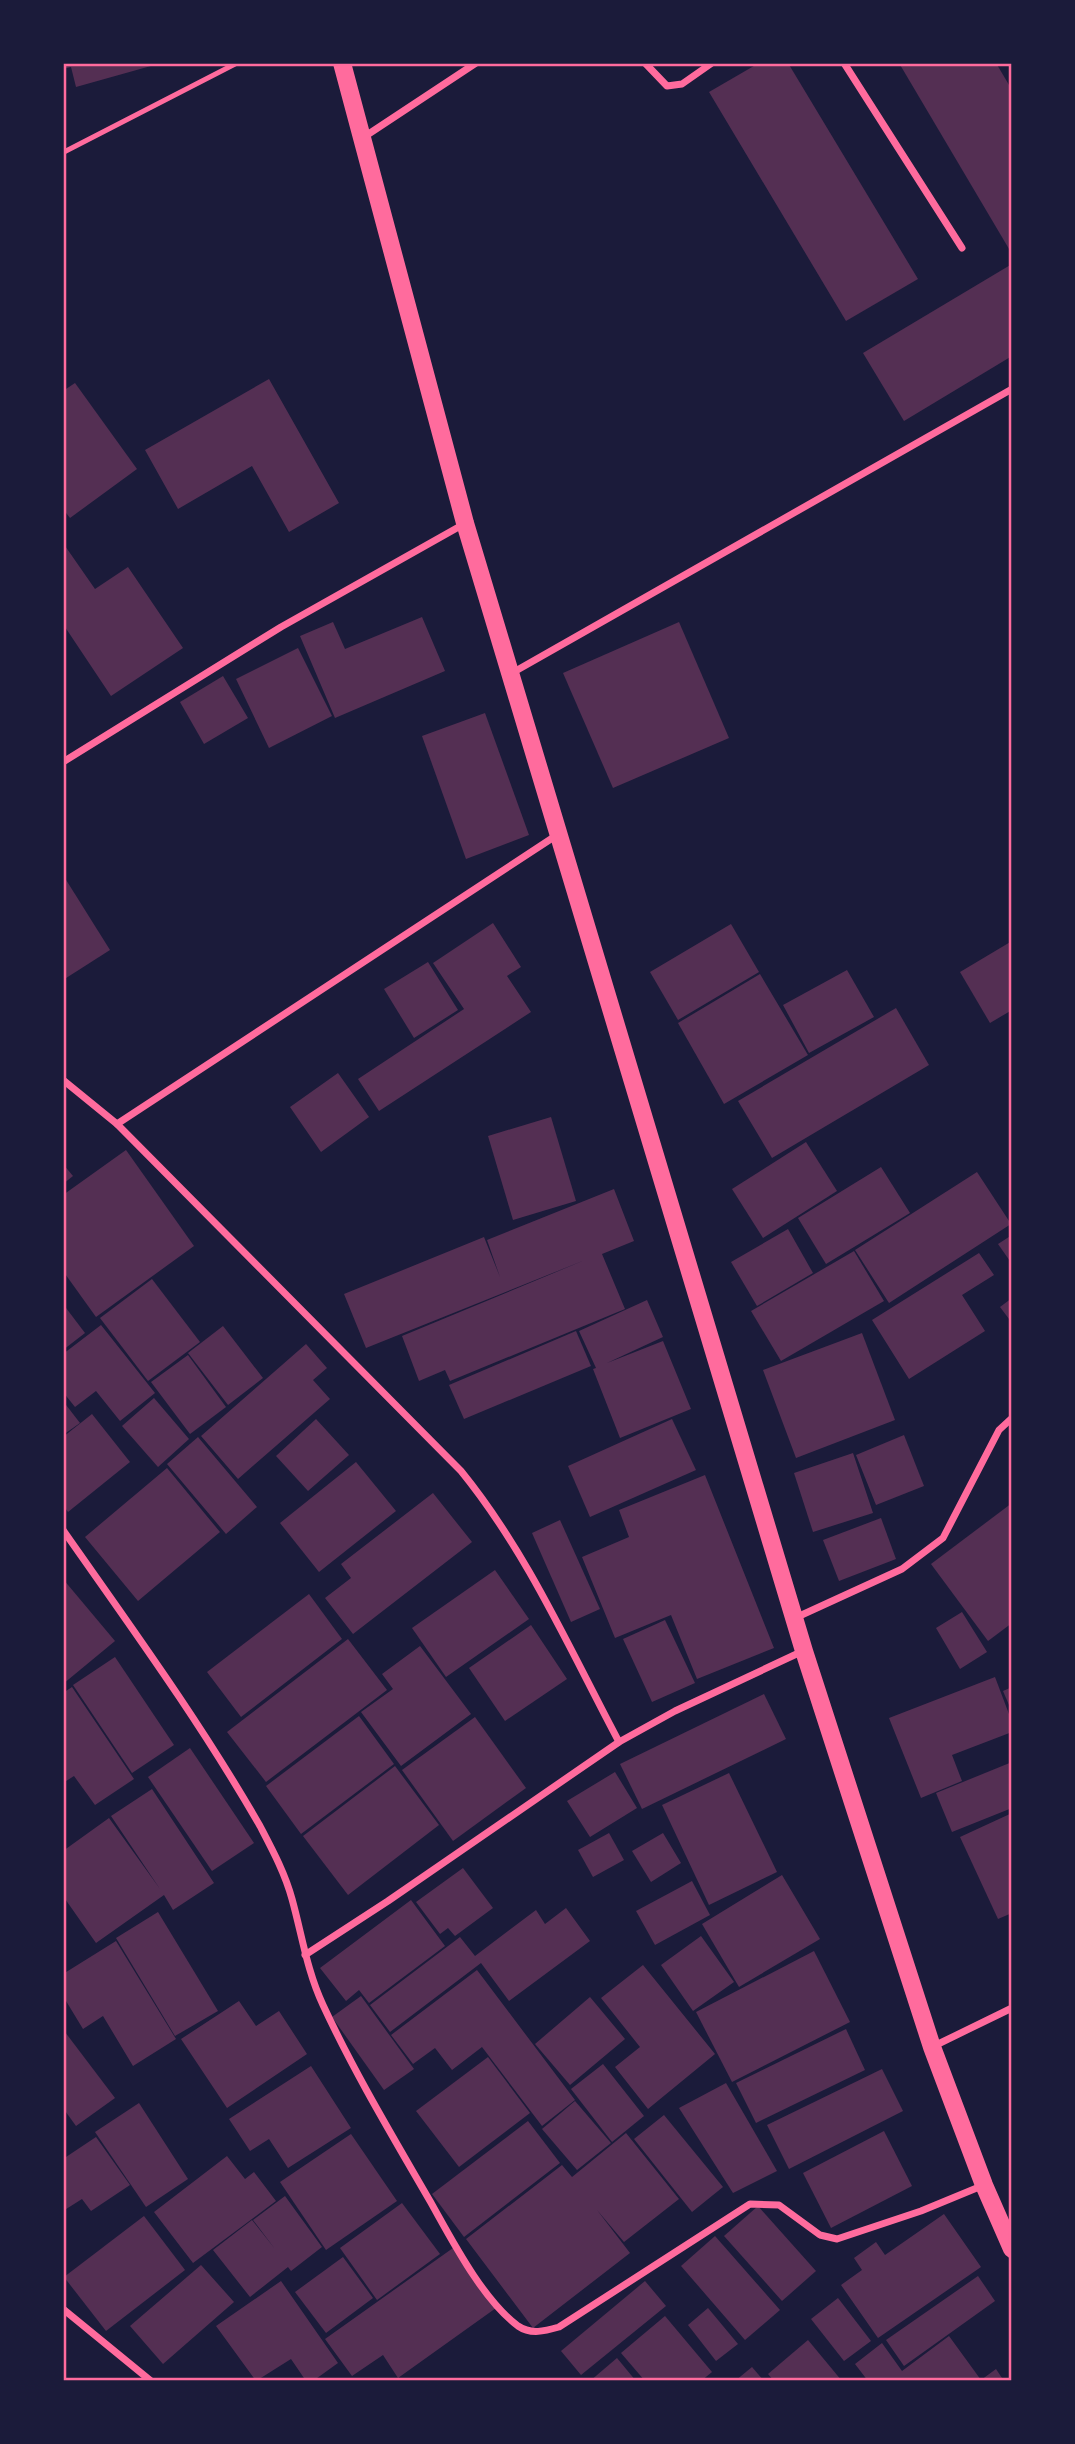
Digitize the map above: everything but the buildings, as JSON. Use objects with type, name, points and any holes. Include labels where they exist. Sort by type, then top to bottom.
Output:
[{"type":"main road","points":[[342,63],[465,523],[804,1651],[932,2046],[984,2185],[1012,2249]]},
{"type":"street","points":[[361,139],[476,63]]},
{"type":"street","points":[[645,63],[667,86],[677,87],[712,63]]},
{"type":"street","points":[[844,63],[962,248]]},
{"type":"street","points":[[512,673],[1012,389]]},
{"type":"street","points":[[63,762],[281,626],[465,523]]},
{"type":"street","points":[[117,1124],[557,835]]},
{"type":"street","points":[[63,1080],[117,1124],[371,1379],[475,1488],[519,1553],[620,1742]]},
{"type":"street","points":[[795,1618],[902,1569],[943,1538],[999,1430],[1012,1418]]},
{"type":"street","points":[[63,1530],[165,1673],[259,1825],[292,1897],[304,1955],[323,2004],[397,2145],[458,2250],[498,2306],[520,2327],[538,2332],[559,2327],[738,2208],[750,2204],[779,2205],[820,2235],[837,2239],[921,2211],[984,2185]]},
{"type":"street","points":[[304,1955],[399,1894],[620,1742],[675,1711],[804,1651]]},
{"type":"street","points":[[932,2046],[1012,2008]]},
{"type":"street","points":[[63,2309],[151,2381]]},
{"type":"lane","points":[[64,152],[237,63]]}]
